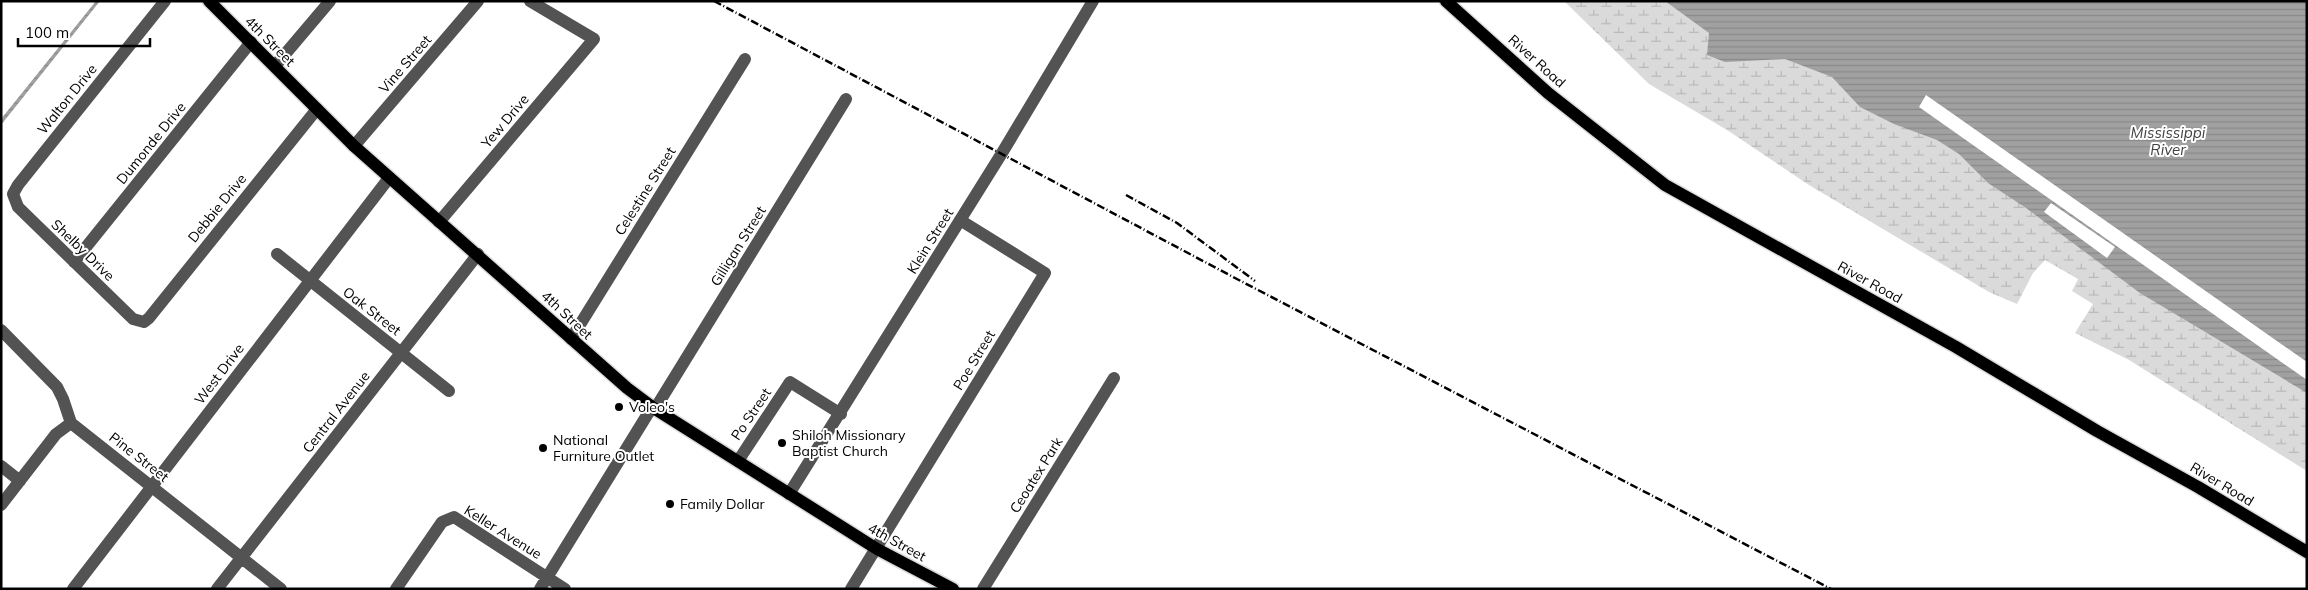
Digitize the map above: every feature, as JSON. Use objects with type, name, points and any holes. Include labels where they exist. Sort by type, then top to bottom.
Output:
[{"type":"main road","name":"4th Street","points":[[209,1],[354,146],[478,254],[621,383],[654,408],[789,494],[877,548],[953,589]]},
{"type":"main road","name":"River Road","points":[[1446,1],[1548,93],[1665,185],[1956,347],[2307,552]]},
{"type":"street","name":"Walton Drive","points":[[14,194],[18,185],[165,1]]},
{"type":"street","points":[[275,66],[330,1]]},
{"type":"street","name":"Vine Street","points":[[354,146],[478,1]]},
{"type":"street","name":"Yew Drive","points":[[439,222],[594,39],[530,1]]},
{"type":"street","name":"Klein Street","points":[[789,494],[841,414],[1093,1]]},
{"type":"street","name":"Dumonde Drive","points":[[74,262],[251,42]]},
{"type":"street","name":"Celestine Street","points":[[571,339],[744,59]]},
{"type":"street","name":"Gilligan Street","points":[[540,589],[846,99]]},
{"type":"street","name":"Debbie Drive","points":[[139,322],[144,322],[149,318],[317,109]]},
{"type":"street","name":"West Drive","points":[[72,589],[389,178]]},
{"type":"street","name":"Shelby Drive","points":[[14,194],[18,207],[133,319],[139,322]]},
{"type":"street","name":"Poe Street","points":[[877,548],[1045,273],[960,220]]},
{"type":"street","name":"Oak Street","points":[[276,254],[449,391]]},
{"type":"street","name":"Central Avenue","points":[[217,589],[478,254]]},
{"type":"street","points":[[1,330],[57,387],[71,423],[56,434],[1,505]]},
{"type":"street","name":"Ceoatex Park","points":[[983,589],[1114,378]]},
{"type":"street","name":"Po Street","points":[[738,461],[790,382],[841,414]]},
{"type":"street","name":"Pine Street","points":[[71,423],[281,589]]},
{"type":"street","points":[[1,466],[20,480]]},
{"type":"street","name":"Keller Avenue","points":[[396,589],[442,522],[454,517],[565,589]]},
{"type":"street","points":[[851,589],[877,548]]},
{"type":"green space","points":[[1564,1],[1669,1],[1786,35],[2307,383],[2307,471],[2129,360],[2075,333],[2093,304],[2072,291],[2078,279],[2045,260],[2033,273],[2017,304],[1989,292],[1809,185],[1727,130],[1649,84]]},
{"type":"water","points":[[96,1],[100,1],[1,125],[1,119]]},
{"type":"water","name":"Mississippi River","points":[[1665,1],[2307,1],[2307,393],[2140,293],[2026,208],[1988,183],[1959,154],[1937,140],[1894,124],[1860,107],[1832,77],[1785,59],[1725,62],[1707,55],[1709,33]]},
{"type":"pier","points":[[1926,95],[2307,362],[2307,380],[1919,107]]},
{"type":"pier","points":[[2051,203],[2115,247],[2107,258],[2044,212]]},
{"type":"railway","points":[[714,1],[1235,278],[1831,589]]},
{"type":"railway","points":[[1126,195],[1177,223],[1255,281]]},
{"type":"place","name":"Voleo's","points":[[619,407]]},
{"type":"place","name":"Shiloh Missionary Baptist Church","points":[[782,443]]},
{"type":"place","name":"National Furniture Outlet","points":[[543,448]]},
{"type":"place","name":"Family Dollar","points":[[670,504]]}]
